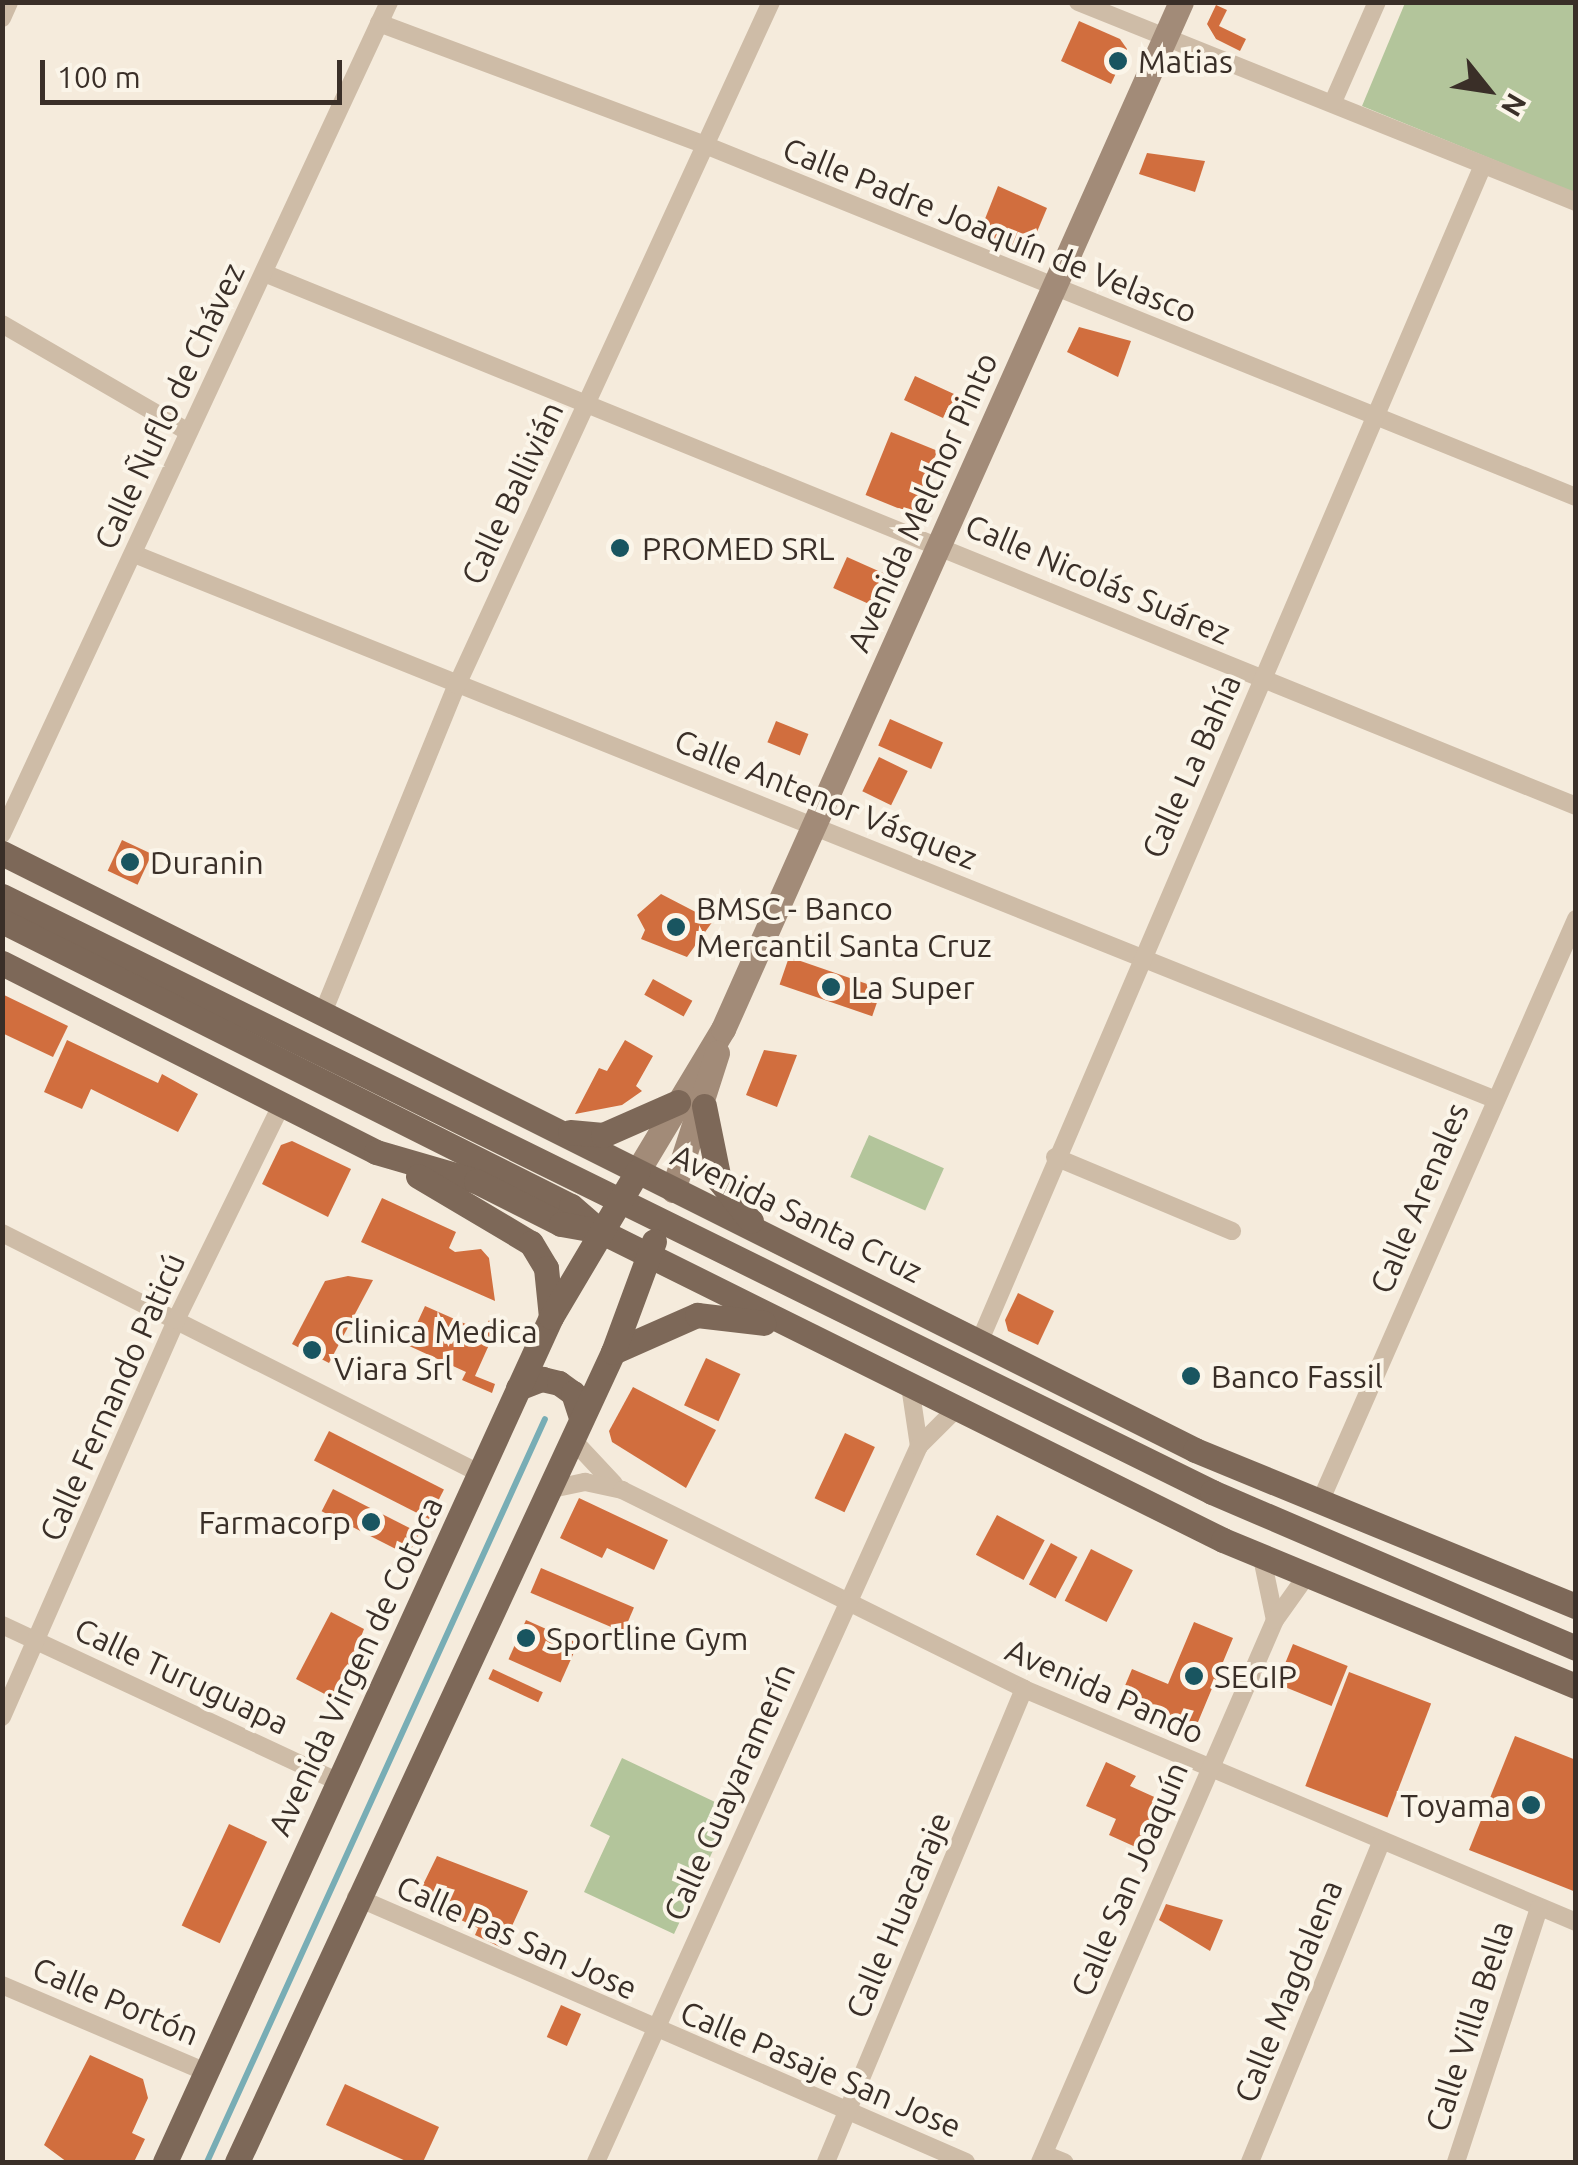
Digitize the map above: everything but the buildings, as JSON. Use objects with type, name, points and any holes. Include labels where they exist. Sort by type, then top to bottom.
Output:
[{"type":"main road","name":"Avenida Melchor Pinto","points":[[618,1204],[723,1029],[1181,2]]},
{"type":"main road","name":"Avenida Santa Cruz","points":[[2,853],[782,1244],[981,1338],[1196,1450],[1576,1606]]},
{"type":"main road","points":[[2,896],[771,1280],[1212,1492],[1576,1648]]},
{"type":"main road","points":[[2,921],[571,1206],[600,1232]]},
{"type":"main road","points":[[2,962],[376,1152],[531,1243],[546,1268],[551,1317]]},
{"type":"main road","name":"Avenida Melchor Pinto","points":[[660,1225],[704,1106],[723,1029]]},
{"type":"main road","points":[[455,1082],[519,1154]]},
{"type":"main road","points":[[538,1122],[603,1135],[678,1102]]},
{"type":"main road","points":[[704,1106],[719,1180],[756,1226],[782,1244]]},
{"type":"main road","points":[[376,1152],[476,1182],[561,1224],[600,1232],[1262,1558],[1576,1686]]},
{"type":"main road","name":"Avenida Virgen de Cotoca","points":[[164,2162],[551,1317],[618,1204]]},
{"type":"main road","points":[[238,2162],[356,1897],[613,1352],[660,1225]]},
{"type":"main road","points":[[771,1280],[878,1289]]},
{"type":"main road","points":[[613,1352],[697,1315],[802,1331]]},
{"type":"main road","points":[[518,1388],[542,1379],[559,1383],[573,1394],[576,1428]]},
{"type":"main road","points":[[1196,1450],[1384,1566]]},
{"type":"street","points":[[2,18],[9,2]]},
{"type":"street","name":"Calle Ñuflo de Chávez","points":[[2,834],[389,2]]},
{"type":"street","name":"Calle Ballivián","points":[[322,1015],[457,685],[771,2]]},
{"type":"street","points":[[1078,2],[1576,202]]},
{"type":"street","points":[[1333,102],[1377,2]]},
{"type":"street","name":"Calle Padre Joaquín de Velasco","points":[[380,23],[704,144],[1052,290],[1576,497]]},
{"type":"street","name":"Calle La Bahía","points":[[981,1338],[1137,961],[1483,165]]},
{"type":"street","name":"Calle Nicolás Suárez","points":[[264,273],[586,406],[938,544],[1261,682],[1576,806]]},
{"type":"street","points":[[2,324],[188,432]]},
{"type":"street","name":"Calle Antenor Vásquez","points":[[134,554],[814,824],[1137,961],[1494,1099]]},
{"type":"street","name":"Calle Arenales","points":[[1320,1502],[1576,919]]},
{"type":"street","name":"Calle Fernando Paticú","points":[[2,1717],[176,1320],[282,1104]]},
{"type":"street","points":[[1055,1158],[1232,1231]]},
{"type":"street","points":[[2,1233],[479,1473]]},
{"type":"street","points":[[910,1386],[919,1446]]},
{"type":"street","name":"Calle Guayaramerín","points":[[596,2162],[919,1446],[957,1408]]},
{"type":"street","name":"Avenida Pando","points":[[576,1428],[622,1490]]},
{"type":"street","name":"Avenida Pando","points":[[547,1490],[584,1482],[622,1490],[1024,1690],[1576,1922]]},
{"type":"street","points":[[1262,1558],[1275,1620]]},
{"type":"street","name":"Calle San Joaquín","points":[[1042,2158],[1275,1620],[1307,1575]]},
{"type":"street","name":"Calle Turuguapa","points":[[2,1625],[336,1782]]},
{"type":"street","name":"Calle Huacaraje","points":[[826,2162],[1024,1690]]},
{"type":"street","name":"Calle Magdalena","points":[[1250,2162],[1381,1843]]},
{"type":"street","name":"Calle Pas San Jose","points":[[356,1897],[654,2032]]},
{"type":"street","name":"Calle Villa Bella","points":[[1456,2162],[1539,1908]]},
{"type":"street","name":"Calle Portón","points":[[2,1985],[206,2072]]},
{"type":"street","name":"Calle Pasaje San Jose","points":[[654,2032],[966,2162]]},
{"type":"street","points":[[1042,2158],[1064,2162]]},
{"type":"green space","points":[[1405,3],[1575,3],[1575,193],[1362,106]]},
{"type":"green space","points":[[869,1135],[944,1168],[925,1210],[850,1177]]},
{"type":"green space","points":[[622,1758],[732,1810],[674,1934],[584,1892],[610,1836],[590,1826]]},
{"type":"waterway","points":[[207,2162],[545,1419]]},
{"type":"place","name":"Matias","points":[[1118,61]]},
{"type":"place","name":"PROMED SRL","points":[[620,548]]},
{"type":"place","name":"Duranin","points":[[130,862]]},
{"type":"place","name":"BMSC - Banco Mercantil Santa Cruz","points":[[676,927]]},
{"type":"place","name":"La Super","points":[[831,987]]},
{"type":"place","name":"Clinica Medica Viara Srl","points":[[312,1350]]},
{"type":"place","name":"Banco Fassil","points":[[1191,1376]]},
{"type":"place","name":"Farmacorp","points":[[371,1522]]},
{"type":"place","name":"Sportline Gym","points":[[526,1638]]},
{"type":"place","name":"SEGIP","points":[[1194,1676]]},
{"type":"place","name":"Toyama","points":[[1531,1805]]}]
